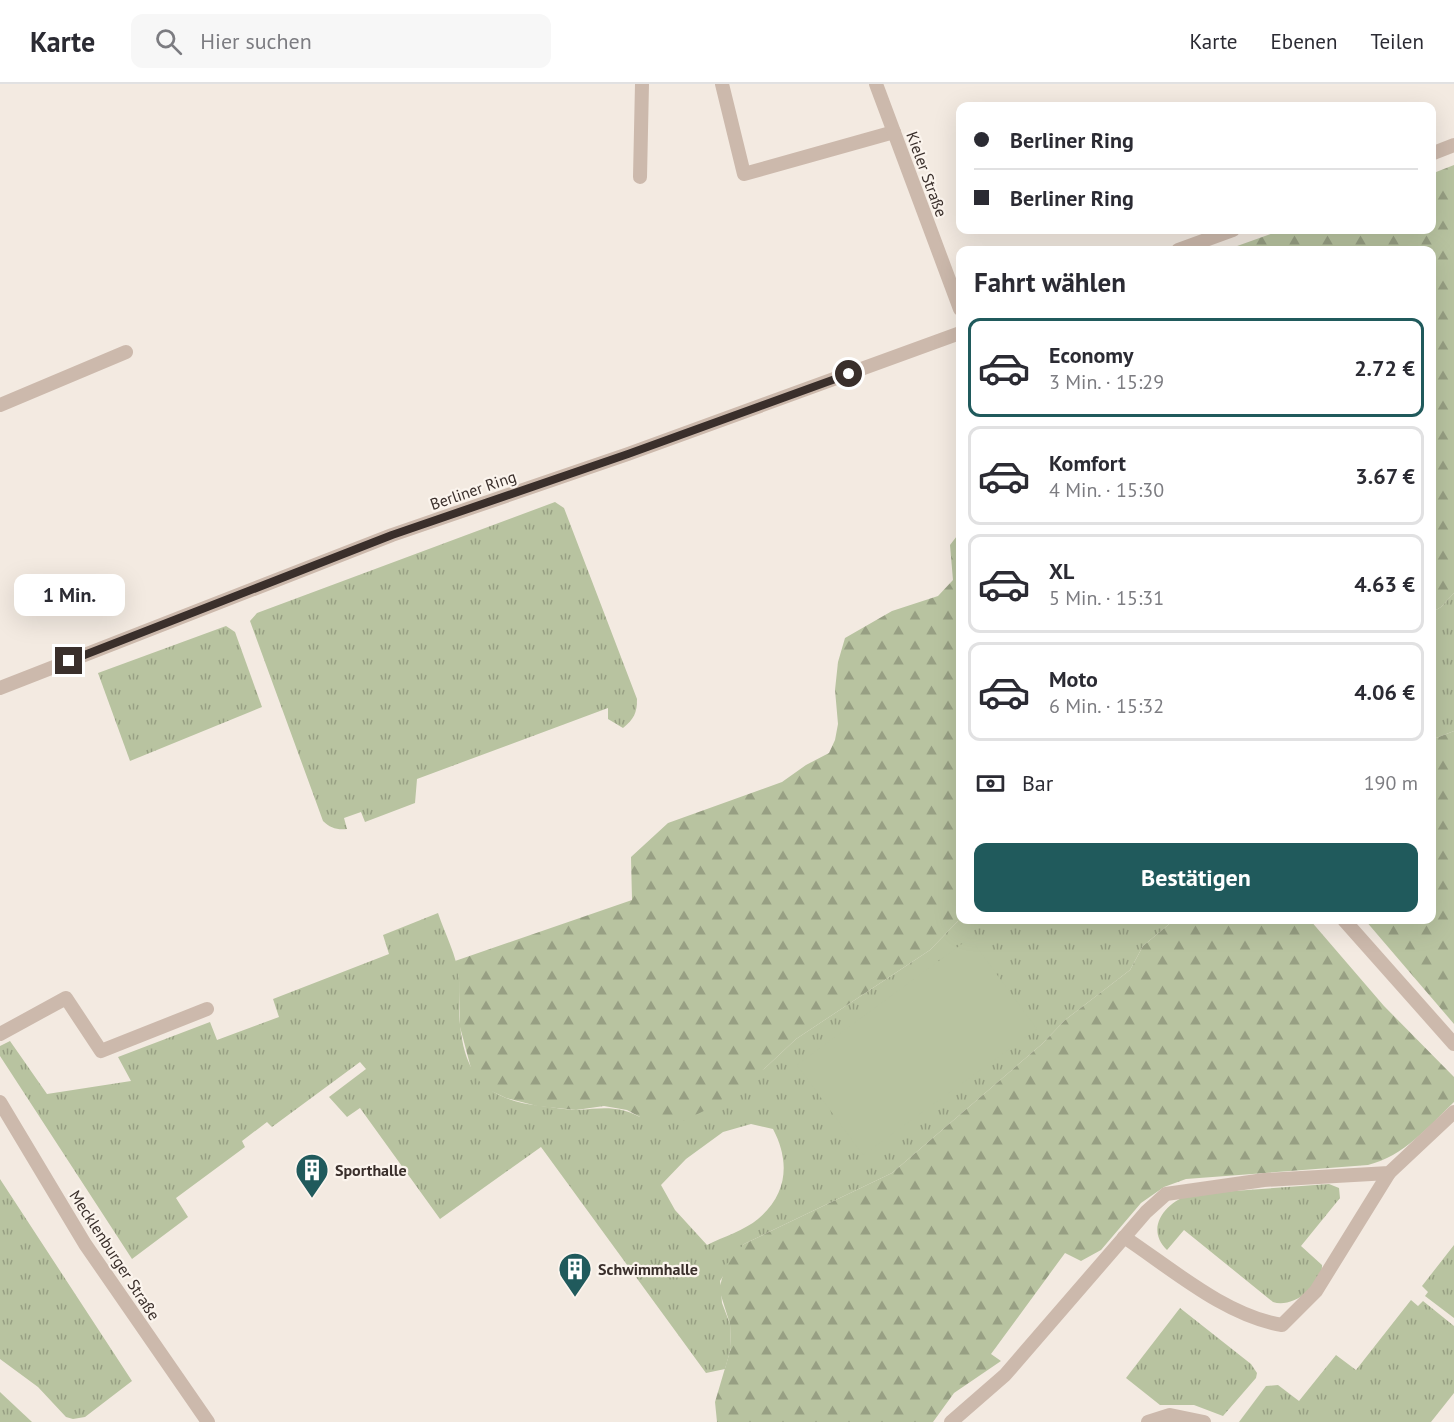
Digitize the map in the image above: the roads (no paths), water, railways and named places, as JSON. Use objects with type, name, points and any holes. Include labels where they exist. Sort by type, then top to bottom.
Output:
[{"type":"lane","points":[[640,177],[642,84]]},
{"type":"lane","points":[[722,84],[744,174],[894,132]]},
{"type":"lane","name":"Kieler Straße","points":[[876,84],[956,298]]},
{"type":"lane","points":[[1436,152],[1454,145]]},
{"type":"lane","points":[[1189,246],[1222,234]]},
{"type":"lane","name":"Berliner Ring","points":[[0,688],[392,535],[628,454],[956,334]]},
{"type":"lane","points":[[0,405],[126,352]]},
{"type":"lane","points":[[1348,924],[1454,1044]]},
{"type":"lane","points":[[0,1034],[66,998],[101,1051],[207,1009]]},
{"type":"lane","name":"Mecklenburger Straße","points":[[0,1102],[85,1244],[208,1422]]},
{"type":"lane","points":[[1124,1237],[1235,1310],[1282,1325],[1316,1291],[1389,1173],[1454,1112]]},
{"type":"lane","points":[[951,1422],[1005,1375],[1124,1237],[1166,1194],[1264,1180],[1389,1173]]},
{"type":"lane","points":[[1148,1422],[1170,1415],[1204,1422]]},
{"type":"place","name":"Sporthalle","points":[[312,1199]]},
{"type":"place","name":"Schwimmhalle","points":[[575,1298]]}]
